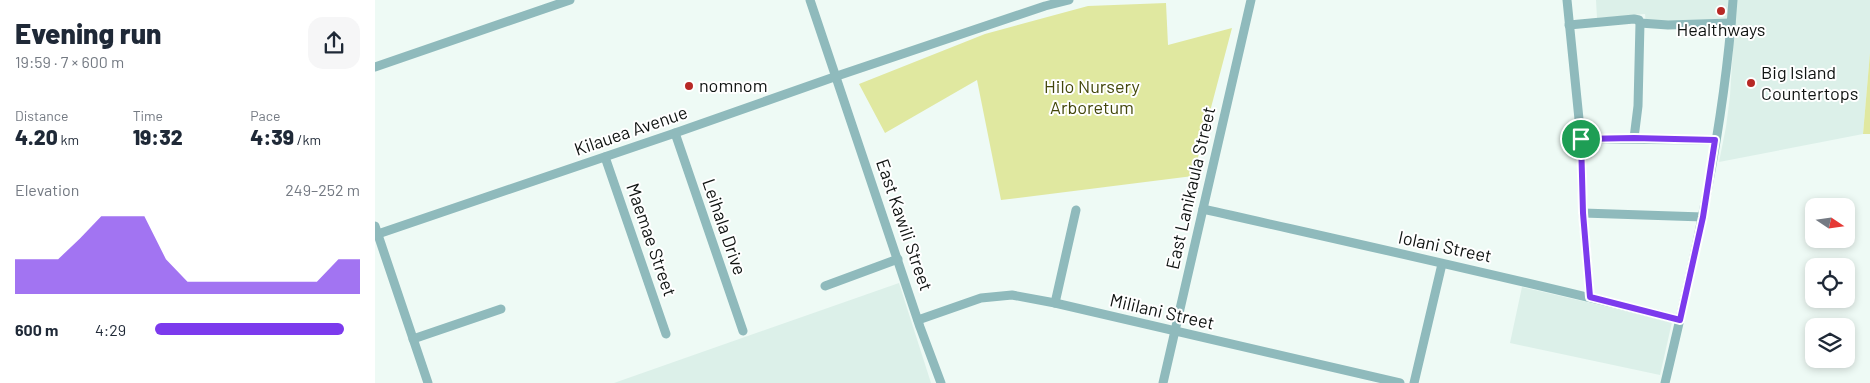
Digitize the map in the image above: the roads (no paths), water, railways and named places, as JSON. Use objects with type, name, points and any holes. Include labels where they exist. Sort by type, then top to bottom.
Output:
[{"type":"street","points":[[375,67],[570,0]]},
{"type":"street","name":"East Kawili Street","points":[[810,0],[941,383]]},
{"type":"street","name":"Kilauea Avenue","points":[[376,232],[605,157],[1044,3],[1069,0]]},
{"type":"street","name":"East Lanikaula Street","points":[[1163,383],[1251,0]]},
{"type":"street","points":[[1567,0],[1581,139],[1583,213],[1590,297]]},
{"type":"street","points":[[1665,383],[1703,217],[1715,140],[1722,109],[1733,0]]},
{"type":"street","points":[[1569,25],[1634,19],[1639,20],[1640,23],[1668,25],[1731,24]]},
{"type":"street","points":[[1634,138],[1640,23]]},
{"type":"street","name":"Leihala Drive","points":[[675,133],[743,331]]},
{"type":"street","points":[[1581,139],[1715,140]]},
{"type":"street","name":"Maemae Street","points":[[605,157],[666,334]]},
{"type":"street","name":"Iolani Street","points":[[1203,209],[1590,297],[1680,320]]},
{"type":"street","points":[[1055,303],[1076,210]]},
{"type":"street","points":[[1583,213],[1703,217]]},
{"type":"street","points":[[376,232],[428,383]]},
{"type":"street","points":[[825,286],[898,259]]},
{"type":"street","points":[[1414,383],[1441,264]]},
{"type":"street","name":"Mililani Street","points":[[918,320],[981,298],[1012,295],[1055,303],[1400,383]]},
{"type":"street","points":[[413,339],[501,309]]},
{"type":"place","name":"Healthways","points":[[1721,11]]},
{"type":"place","name":"Big Island Countertops","points":[[1751,83]]},
{"type":"place","name":"nomnom","points":[[689,86]]},
{"type":"park label","name":"Hilo Nursery Arboretum","points":[[1092,97]]}]
